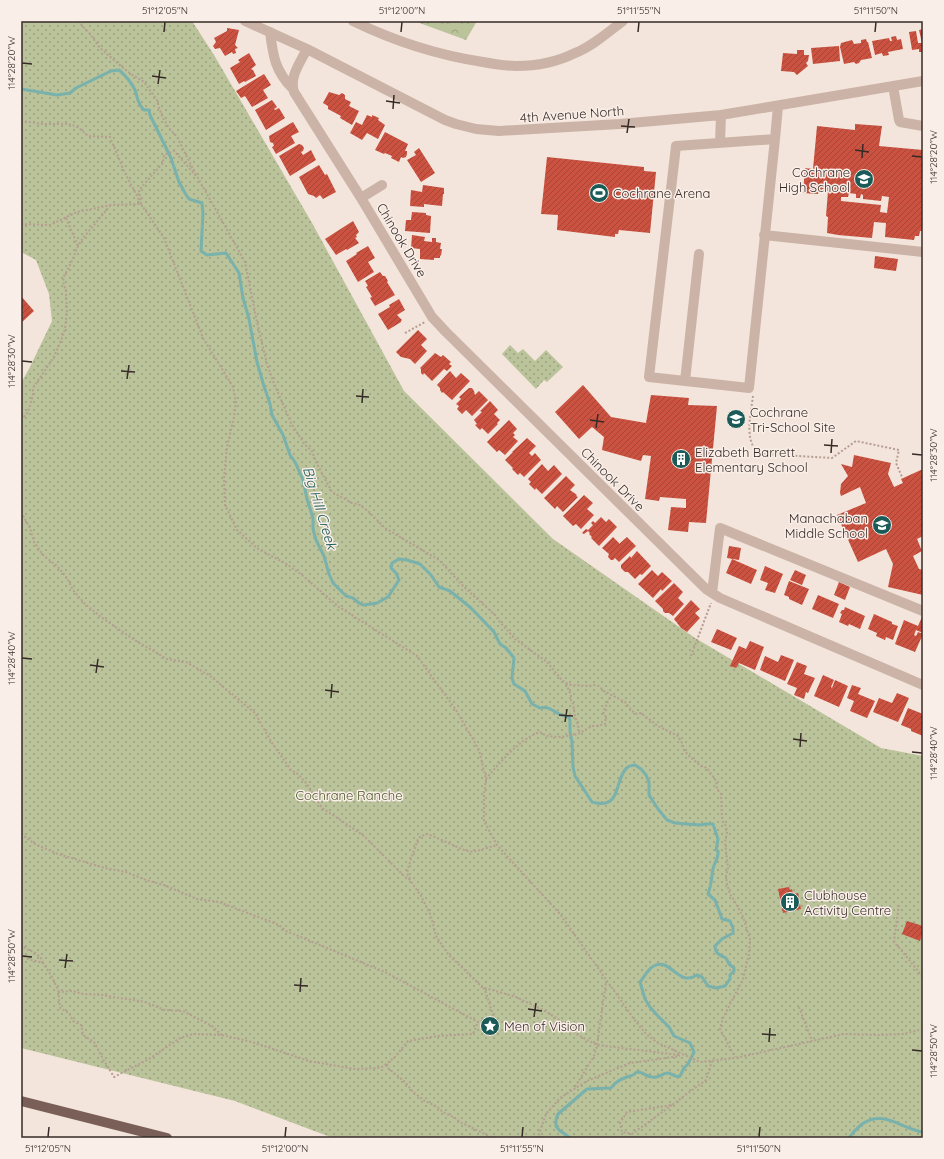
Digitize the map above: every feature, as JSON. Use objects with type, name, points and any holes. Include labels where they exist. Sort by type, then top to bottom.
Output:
[{"type":"main road","points":[[21,1101],[167,1138]]},
{"type":"street","name":"4th Avenue North","points":[[244,21],[307,50],[445,120],[476,129],[510,131],[620,124],[721,115],[923,81]]},
{"type":"street","points":[[353,21],[388,37],[432,52],[477,61],[515,66],[549,63],[576,53],[596,42],[623,21]]},
{"type":"street","name":"Chinook Drive","points":[[270,32],[275,64],[286,82],[293,89],[362,198],[432,317],[438,324],[698,582],[712,598],[720,598],[923,685]]},
{"type":"street","points":[[293,89],[292,82],[294,75],[307,50]]},
{"type":"street","points":[[893,86],[900,122],[923,126]]},
{"type":"street","points":[[775,139],[676,146],[649,377],[748,388],[775,139],[778,106]]},
{"type":"street","points":[[720,142],[721,115]]},
{"type":"street","name":"Chinook Drive","points":[[362,198],[382,185]]},
{"type":"street","points":[[764,235],[923,252]]},
{"type":"street","points":[[685,381],[699,254]]},
{"type":"street","points":[[712,598],[720,528],[923,611]]},
{"type":"path","points":[[78,21],[100,48],[128,72],[144,82],[157,100],[160,111],[169,128],[177,137],[245,262],[257,322],[267,364],[273,381],[291,423],[305,445],[312,451],[316,462],[332,492],[352,503],[360,505],[385,528],[440,560],[464,588],[495,615],[515,639],[547,662],[566,683],[571,695],[571,700],[574,704],[575,716],[580,733],[578,734]]},
{"type":"path","points":[[21,121],[44,124],[72,124],[80,128],[88,136],[110,137],[124,171],[141,204],[164,238],[203,338],[233,387],[236,402],[227,448],[224,478],[225,505],[237,530],[258,549],[285,563],[302,575],[339,607],[417,656],[456,710],[479,750],[486,779],[484,794],[484,821],[497,845],[560,914],[606,981],[646,1034],[658,1043],[700,1062],[735,1058],[844,1034],[903,1034],[923,1029]]},
{"type":"path","points":[[141,204],[139,190],[163,163],[164,155],[174,151],[198,178]]},
{"type":"path","points":[[21,224],[50,225],[78,212],[111,205],[141,204]]},
{"type":"path","points":[[21,420],[28,412],[33,395],[33,388],[54,357],[65,329],[67,312],[66,292],[63,281],[83,238],[111,205]]},
{"type":"path","points":[[66,218],[78,246]]},
{"type":"path","points":[[405,333],[426,321]]},
{"type":"path","points":[[753,395],[750,435],[753,446],[758,452],[763,454],[832,458],[856,441],[899,450],[896,463],[902,477]]},
{"type":"path","points":[[21,512],[30,528],[34,542],[43,555],[58,567],[67,578],[73,590],[85,604],[133,639],[167,659],[186,662],[209,675],[255,713],[272,743],[291,770],[298,774],[307,784],[322,808],[364,836],[404,876],[410,880]]},
{"type":"path","points":[[691,656],[712,598]]},
{"type":"path","points":[[566,683],[571,685],[589,686],[594,684],[625,702],[632,711],[637,714],[641,713],[658,726],[678,736],[684,750],[689,756],[701,766],[707,768],[721,794],[722,817],[727,833],[725,842],[728,868],[726,876],[727,884],[730,894],[743,917],[750,939],[749,954],[743,978],[722,1018],[720,1029],[735,1058]]},
{"type":"path","points":[[486,779],[496,767],[530,736],[540,732],[547,736],[578,734],[592,726],[605,724],[606,717],[603,712],[611,695]]},
{"type":"path","points":[[21,834],[35,844],[58,854],[105,868],[126,872],[164,885],[197,900],[219,902],[262,918],[279,925],[286,931],[385,972],[478,1022],[494,1018],[486,993],[482,987],[448,954],[436,936],[431,916],[407,873],[418,839],[421,836],[428,834],[464,850],[473,852],[497,845]]},
{"type":"path","points":[[899,905],[894,941],[923,977]]},
{"type":"path","points":[[21,944],[26,949],[34,952],[41,958],[59,992],[58,998],[60,1008],[69,1014],[73,1021],[81,1025],[83,1035],[94,1042],[114,1077],[149,1059],[176,1040],[193,1034],[222,1035],[252,1042],[308,1061],[355,1069],[382,1067],[395,1057],[408,1041],[438,1036],[473,1034],[478,1022]]},
{"type":"path","points":[[21,953],[28,958],[43,963]]},
{"type":"path","points":[[574,1088],[594,1056],[597,1045],[606,981]]},
{"type":"path","points":[[482,987],[516,997],[545,1011],[561,1021],[576,1034],[597,1045],[684,1056]]},
{"type":"path","points":[[59,992],[73,991],[83,994],[104,995],[145,1002],[165,1010],[183,1011],[212,1026],[222,1035]]},
{"type":"path","points":[[799,1007],[812,1041]]},
{"type":"path","points":[[536,1138],[538,1137],[546,1114],[560,1098],[574,1088],[630,1063],[684,1056]]},
{"type":"path","points":[[672,1105],[627,1112],[620,1123],[622,1132],[632,1134],[672,1105],[706,1080],[712,1061]]},
{"type":"path","points":[[387,1064],[388,1068],[405,1082],[413,1092],[425,1101],[436,1106],[460,1122],[493,1138]]},
{"type":"green space","name":"Cochrane Ranche","points":[[21,21],[192,21],[214,55],[312,223],[404,391],[553,539],[695,638],[881,748],[923,756],[923,1138],[333,1138],[235,1101],[21,1048],[21,383],[52,321],[49,294],[36,260],[21,252]]},
{"type":"green space","points":[[414,21],[477,21],[466,40]]},
{"type":"green space","points":[[510,345],[518,353],[523,349],[535,361],[546,350],[563,367],[547,382],[544,380],[536,389],[502,354]]},
{"type":"building","points":[[227,28],[239,30],[235,45],[238,48],[235,49],[236,53],[233,54],[232,52],[225,56],[220,48],[215,49],[213,46],[216,42],[214,38],[227,31]]},
{"type":"building","points":[[923,29],[923,52],[919,52],[919,49],[912,50],[909,32],[916,31],[918,43],[922,43],[919,30]]},
{"type":"building","points":[[896,36],[897,40],[901,39],[903,49],[888,52],[889,55],[883,56],[882,53],[875,55],[872,41],[889,38],[890,41],[892,41],[891,37]]},
{"type":"building","points":[[866,39],[872,58],[861,60],[856,64],[854,62],[844,64],[840,47],[841,43],[852,40],[854,44],[861,43],[861,40]]},
{"type":"building","points":[[839,46],[840,61],[813,64],[811,48]]},
{"type":"building","points":[[797,50],[804,50],[804,55],[809,55],[806,63],[808,66],[797,75],[794,72],[781,71],[783,53],[797,54]]},
{"type":"building","points":[[249,53],[256,65],[251,69],[256,76],[239,84],[230,68],[240,62],[238,60]]},
{"type":"building","points":[[264,74],[271,85],[263,90],[268,98],[252,107],[245,96],[241,98],[236,91]]},
{"type":"building","points":[[329,92],[339,95],[342,93],[345,95],[345,99],[351,102],[349,106],[359,111],[352,125],[340,118],[341,116],[328,109],[328,106],[323,103]]},
{"type":"building","points":[[272,100],[277,107],[274,109],[279,108],[285,118],[266,130],[255,110]]},
{"type":"building","points":[[367,115],[372,117],[372,115],[379,118],[378,120],[385,125],[378,139],[367,133],[362,140],[350,133],[356,122],[362,125]]},
{"type":"building","points":[[293,122],[299,132],[291,136],[295,143],[276,154],[272,147],[274,146],[273,143],[270,142],[269,136]]},
{"type":"building","name":"Cochrane High School","points":[[855,124],[882,126],[879,146],[923,150],[923,231],[920,231],[919,236],[915,236],[914,240],[885,237],[886,223],[874,222],[872,238],[827,233],[828,217],[826,216],[828,191],[819,190],[818,194],[803,193],[805,168],[813,169],[817,126],[855,130]],"holes":[[[849,193],[856,194],[856,198],[860,198],[861,194],[863,195],[863,199],[881,201],[882,196],[889,197],[887,213],[880,212],[881,205],[841,201],[841,197],[848,197]]]},
{"type":"building","points":[[385,132],[408,144],[405,151],[407,151],[406,157],[401,157],[399,162],[391,158],[392,156],[375,150]]},
{"type":"building","points":[[299,144],[304,148],[301,152],[303,155],[311,150],[316,160],[290,176],[279,156]]},
{"type":"building","points":[[419,148],[435,173],[421,182],[407,160],[416,155],[414,152]]},
{"type":"building","name":"Cochrane Arena","points":[[547,157],[644,167],[644,171],[656,172],[650,233],[619,230],[618,234],[615,234],[615,237],[557,230],[558,215],[541,214]]},
{"type":"building","points":[[319,165],[325,175],[327,174],[336,192],[323,199],[320,195],[316,198],[308,194],[299,177]]},
{"type":"building","points":[[423,185],[444,188],[442,206],[424,204],[424,207],[410,206],[411,190],[422,192]]},
{"type":"building","points":[[412,212],[426,213],[426,215],[431,216],[430,233],[405,231],[406,220],[411,220]]},
{"type":"building","points":[[353,221],[359,232],[355,238],[359,243],[336,255],[325,239]]},
{"type":"building","points":[[412,235],[425,237],[424,241],[432,242],[432,238],[436,238],[436,242],[441,243],[440,249],[442,249],[440,258],[434,258],[434,260],[420,259],[420,249],[411,248]]},
{"type":"building","points":[[368,246],[375,258],[368,262],[374,272],[358,282],[346,261]]},
{"type":"building","points":[[875,256],[898,259],[896,271],[874,268]]},
{"type":"building","points":[[380,272],[383,276],[385,276],[395,295],[375,306],[370,298],[372,297],[366,287],[368,286],[365,281]]},
{"type":"building","points":[[21,296],[34,311],[21,323]]},
{"type":"building","points":[[399,299],[405,310],[397,315],[402,320],[388,330],[378,314],[390,307],[389,305]]},
{"type":"building","points":[[418,330],[427,339],[421,345],[427,351],[415,364],[410,359],[401,357],[396,352]]},
{"type":"building","points":[[435,353],[441,357],[443,355],[451,362],[449,364],[452,366],[447,371],[444,369],[432,381],[424,373],[423,375],[421,373],[420,368]]},
{"type":"building","points":[[450,371],[456,378],[461,373],[470,381],[452,400],[443,392],[442,393],[437,385]]},
{"type":"building","name":"Elizabeth Barrett Elementary School","points":[[583,385],[611,417],[646,423],[651,395],[689,398],[688,405],[717,406],[706,523],[689,522],[688,532],[668,530],[671,507],[686,508],[686,499],[660,497],[659,501],[645,499],[651,456],[643,455],[641,461],[602,450],[604,437],[592,427],[579,439],[555,412]]},
{"type":"building","points":[[469,388],[472,388],[475,395],[479,391],[488,400],[472,416],[466,410],[462,414],[457,409],[459,406],[456,404],[461,399],[459,397]]},
{"type":"building","points":[[490,401],[498,410],[494,414],[500,420],[488,434],[482,428],[480,430],[475,425],[477,424],[474,420],[482,412],[480,411]]},
{"type":"building","points":[[509,420],[517,429],[513,433],[515,435],[513,437],[518,441],[505,455],[499,450],[497,452],[487,442]]},
{"type":"building","points":[[527,438],[536,446],[529,453],[532,456],[535,453],[541,460],[524,477],[520,473],[518,475],[505,460]]},
{"type":"building","name":"Manachaban Middle School","points":[[854,455],[891,463],[888,474],[894,487],[903,483],[901,479],[923,469],[923,536],[917,539],[922,551],[913,556],[919,569],[923,570],[923,595],[888,587],[893,564],[886,549],[858,562],[837,515],[866,503],[860,487],[841,496],[840,493],[841,484],[848,476],[841,464],[852,467]]},
{"type":"building","points":[[542,464],[548,471],[554,465],[562,474],[542,494],[529,484],[531,482],[528,479]]},
{"type":"building","points":[[566,476],[575,485],[570,490],[578,497],[563,512],[557,506],[555,509],[544,498]]},
{"type":"building","points":[[584,495],[593,503],[587,509],[594,515],[581,529],[576,524],[573,526],[563,516]]},
{"type":"building","points":[[601,517],[606,522],[609,519],[617,527],[599,546],[591,538],[592,537],[588,531],[584,534],[582,533],[593,525],[591,523],[593,521],[595,523]]},
{"type":"building","points":[[613,537],[619,544],[627,537],[636,546],[619,562],[615,558],[611,560],[608,557],[609,554],[602,548]]},
{"type":"building","points":[[729,546],[741,548],[739,560],[727,558]]},
{"type":"building","points":[[637,551],[651,566],[642,575],[640,574],[635,579],[621,568],[621,565],[630,556],[631,558]]},
{"type":"building","points":[[732,559],[757,570],[751,584],[726,573]]},
{"type":"building","points":[[765,566],[783,574],[775,593],[765,590],[768,583],[760,580]]},
{"type":"building","points":[[652,570],[658,576],[662,572],[672,581],[662,591],[661,589],[653,598],[638,584]]},
{"type":"building","points":[[795,570],[806,575],[802,585],[790,580]]},
{"type":"building","points":[[789,581],[809,589],[802,605],[784,595]]},
{"type":"building","points":[[839,582],[850,587],[845,600],[834,595]]},
{"type":"building","points":[[674,583],[683,592],[678,598],[684,604],[673,616],[669,613],[665,613],[655,601]]},
{"type":"building","points":[[818,595],[839,604],[833,618],[812,609]]},
{"type":"building","points":[[691,600],[700,609],[695,613],[700,618],[687,632],[681,628],[674,619]]},
{"type":"building","points":[[845,607],[865,616],[860,629],[849,624],[848,626],[839,622],[842,614],[840,613]]},
{"type":"building","points":[[874,614],[898,626],[893,640],[886,637],[885,640],[876,636],[877,633],[868,629]]},
{"type":"building","points":[[922,617],[923,633],[916,630],[914,635],[916,636],[918,632],[923,634],[915,652],[895,644],[904,620],[918,626]]},
{"type":"building","points":[[717,629],[737,638],[731,650],[711,642]]},
{"type":"building","points":[[750,641],[764,647],[755,670],[739,663],[736,668],[730,666],[739,646],[746,649]]},
{"type":"building","points":[[781,655],[794,660],[785,681],[760,670],[765,656],[778,662]]},
{"type":"building","points":[[797,662],[807,666],[804,674],[815,678],[808,693],[806,692],[804,699],[794,695],[797,688],[787,684]]},
{"type":"building","points":[[823,675],[834,680],[831,687],[832,688],[835,680],[848,686],[839,707],[814,696]]},
{"type":"building","points":[[852,685],[861,688],[858,694],[875,701],[867,718],[850,711],[854,701],[847,698]]},
{"type":"building","points":[[897,693],[909,698],[898,722],[873,712],[879,698],[892,703]]},
{"type":"building","points":[[908,708],[923,714],[923,736],[901,725]]},
{"type":"building","name":"Clubhouse Activity Centre","points":[[789,887],[790,890],[792,889],[793,894],[798,893],[801,909],[783,913],[778,889]]},
{"type":"building","points":[[907,921],[923,926],[920,941],[902,934]]},
{"type":"waterway","name":"Big Hill Creek","points":[[21,89],[57,95],[70,93],[76,88],[111,71],[119,70],[128,79],[135,90],[139,103],[144,110],[149,110],[185,193],[189,199],[202,203],[203,213],[201,251],[207,255],[226,253],[239,273],[257,362],[272,415],[283,435],[290,455],[295,462],[303,480],[313,518],[313,529],[316,540],[324,556],[333,583],[346,596],[353,598],[363,605],[377,603],[388,597],[399,580],[396,573],[391,568],[392,563],[399,559],[420,564],[431,575],[439,587],[450,591],[471,608],[494,632],[500,644],[506,648],[514,658],[512,678],[514,684],[525,691],[532,704],[540,708],[548,708],[560,715],[569,717],[575,776],[592,802],[600,804],[612,800],[617,791],[622,774],[629,767],[635,765],[646,775],[649,782],[649,795],[667,820],[675,823],[700,825],[713,824],[718,839],[716,850],[718,851],[718,854],[708,894],[715,900],[722,919],[730,921],[733,928],[733,933],[722,939],[715,946],[715,949],[718,954],[726,958],[729,964],[734,968],[734,971],[730,975],[730,979],[725,986],[716,988],[708,986],[702,977],[697,975],[690,978],[684,978],[664,965],[659,964],[652,967],[647,972],[640,982],[645,999],[650,1007],[669,1027],[674,1036],[690,1043],[694,1052],[680,1076],[675,1076],[668,1073],[657,1077],[649,1077],[636,1072],[633,1075],[618,1081],[611,1088],[587,1089],[558,1114],[556,1126],[570,1138]]},
{"type":"waterway","name":"Big Hill Creek","points":[[849,1138],[862,1124],[878,1118],[893,1121],[923,1132]]},
{"type":"place","name":"Cochrane High School","points":[[864,179]]},
{"type":"place","name":"Cochrane Arena","points":[[599,193]]},
{"type":"place","name":"Cochrane Tri-School Site","points":[[736,419]]},
{"type":"place","name":"Elizabeth Barrett Elementary School","points":[[681,459]]},
{"type":"place","name":"Manachaban Middle School","points":[[882,525]]},
{"type":"place","name":"Clubhouse Activity Centre","points":[[790,902]]},
{"type":"place","name":"Men of Vision","points":[[490,1026]]}]
